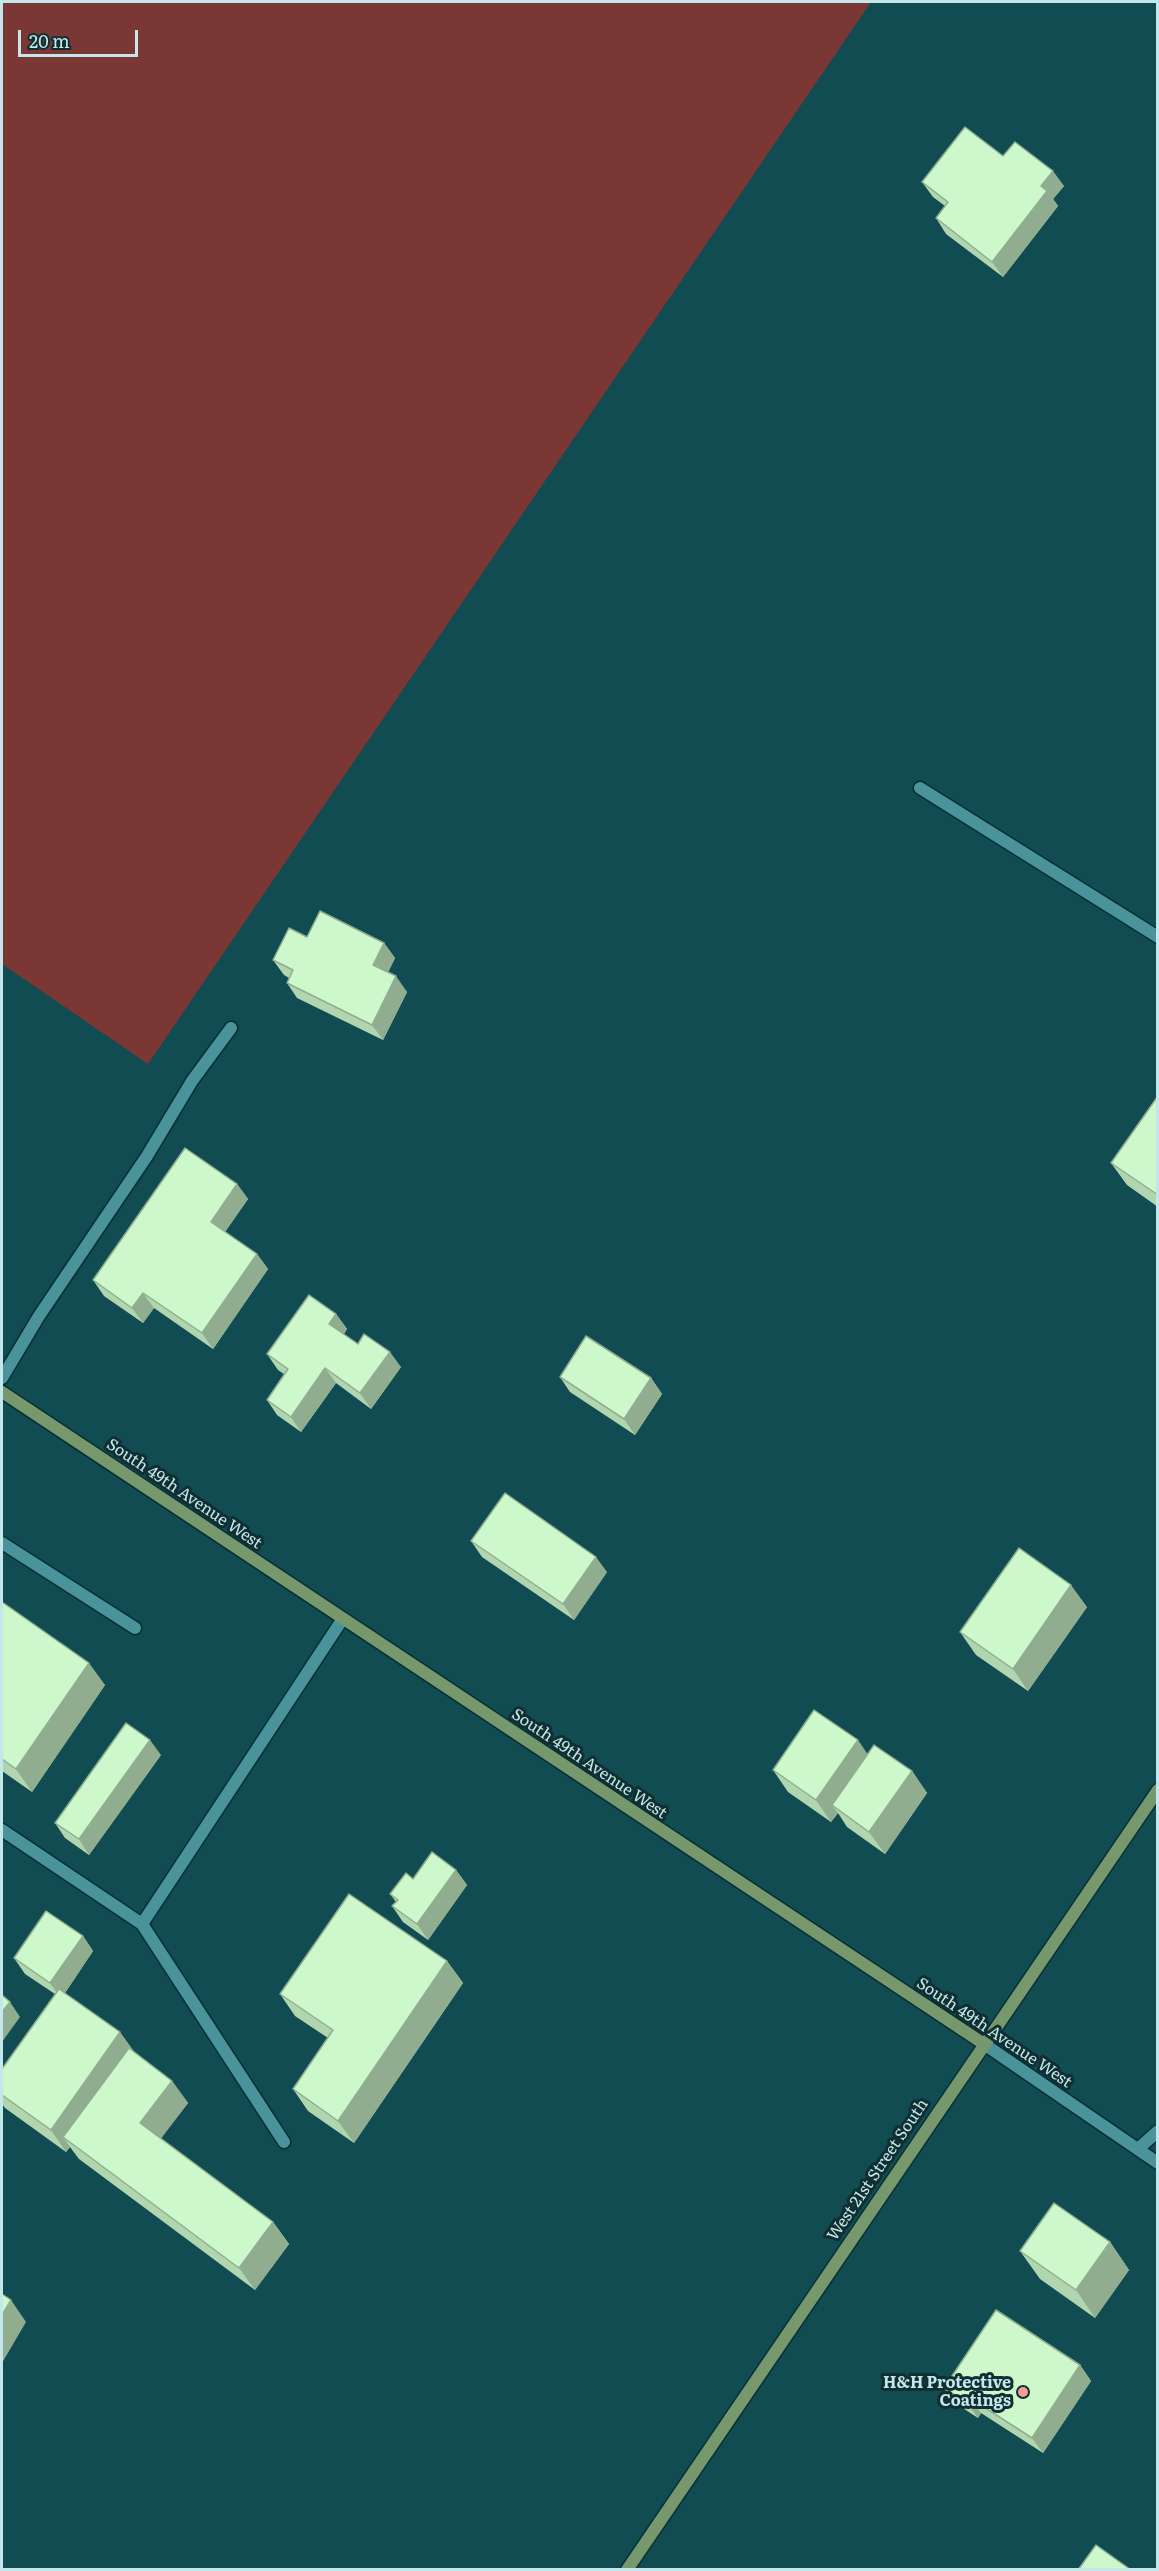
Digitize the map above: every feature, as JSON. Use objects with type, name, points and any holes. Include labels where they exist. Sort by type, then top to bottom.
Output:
[{"type":"street","points":[[920,788],[1158,937]]},
{"type":"street","points":[[2,1378],[39,1317],[147,1156],[192,1081],[231,1028]]},
{"type":"street","name":"South 49th Avenue West","points":[[2,1392],[342,1620],[984,2044],[1158,2163]]},
{"type":"street","points":[[2,1543],[135,1628]]},
{"type":"street","points":[[142,1924],[342,1620]]},
{"type":"street","name":"West 21st Street South","points":[[627,2570],[1158,1790]]},
{"type":"street","points":[[2,1830],[142,1924],[284,2142]]},
{"type":"street","points":[[1138,2149],[1158,2131]]},
{"type":"shaded area","points":[[2,2],[871,2],[148,1064],[2,964]]},
{"type":"building","points":[[965,127],[1003,156],[1015,142],[1053,171],[1041,186],[1047,191],[992,262],[936,218],[948,202],[922,182]]},
{"type":"building","points":[[320,911],[384,943],[373,965],[396,976],[372,1025],[287,983],[293,970],[273,960],[289,928],[307,937]]},
{"type":"building","points":[[1158,1096],[1158,1195],[1111,1163]]},
{"type":"building","points":[[185,1148],[237,1184],[211,1222],[257,1254],[202,1333],[143,1293],[132,1308],[93,1280]]},
{"type":"building","points":[[309,1295],[336,1314],[329,1324],[358,1344],[364,1334],[390,1352],[360,1393],[325,1368],[291,1417],[267,1400],[288,1369],[267,1354]]},
{"type":"building","points":[[586,1336],[651,1378],[624,1419],[560,1377]]},
{"type":"building","points":[[505,1493],[596,1557],[563,1604],[471,1541]]},
{"type":"building","points":[[1019,1548],[1071,1585],[1013,1669],[960,1632]]},
{"type":"building","points":[[2,1602],[89,1663],[16,1769],[2,1759]]},
{"type":"building","points":[[814,1710],[858,1740],[816,1800],[773,1770]]},
{"type":"building","points":[[126,1723],[150,1740],[79,1839],[55,1823]]},
{"type":"building","points":[[874,1745],[912,1771],[869,1832],[832,1805]]},
{"type":"building","points":[[432,1852],[456,1870],[417,1924],[392,1906],[398,1900],[390,1894],[406,1873],[413,1879]]},
{"type":"building","points":[[349,1894],[447,1961],[338,2121],[293,2089],[333,2030],[280,1994]]},
{"type":"building","points":[[46,1911],[83,1936],[50,1983],[14,1958]]},
{"type":"building","points":[[59,1989],[120,2032],[51,2130],[2,2095],[2,2069]]},
{"type":"building","points":[[2,1995],[10,2002],[2,2012]]},
{"type":"building","points":[[129,2048],[172,2081],[140,2123],[273,2222],[239,2268],[63,2137]]},
{"type":"building","points":[[1054,2203],[1110,2242],[1076,2290],[1020,2251]]},
{"type":"building","points":[[2,2294],[11,2300],[2,2315]]},
{"type":"building","name":"H&H Protective Coatings","points":[[996,2310],[1080,2365],[1032,2438],[970,2398],[967,2403],[944,2388]]},
{"type":"building","points":[[1096,2545],[1131,2570],[1078,2570]]},
{"type":"place","name":"H&H Protective Coatings","points":[[1023,2392]]}]
